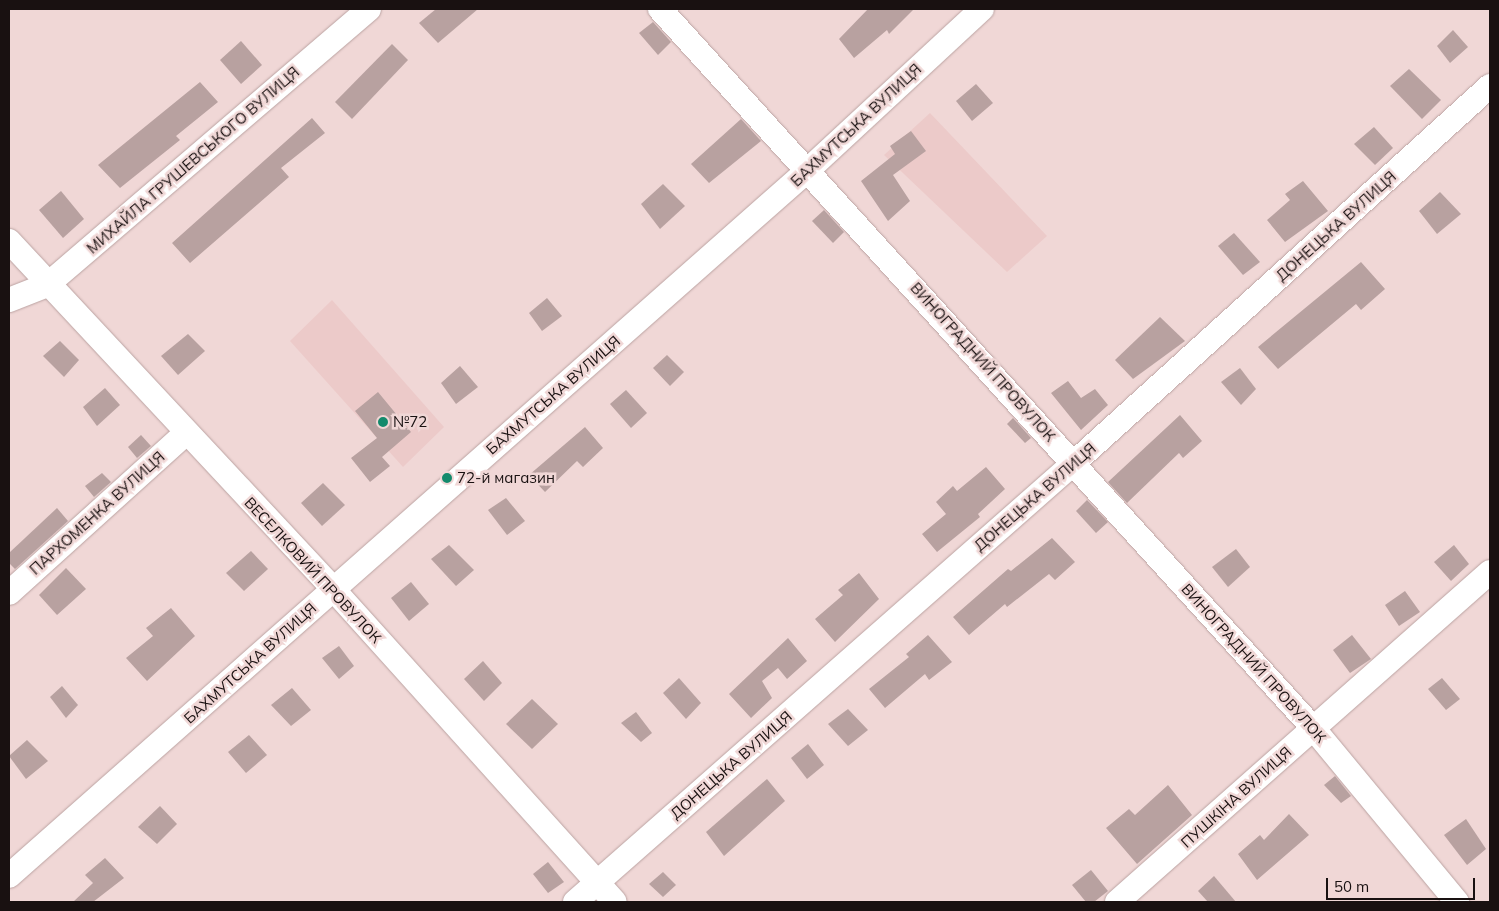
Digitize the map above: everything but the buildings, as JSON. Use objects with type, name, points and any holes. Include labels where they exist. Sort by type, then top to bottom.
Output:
[{"type":"street","name":"МИХАЙЛА ГРУШЕВСЬКОГО ВУЛИЦЯ","points":[[9,300],[47,285],[369,9]]},
{"type":"street","name":"ВИНОГРАДНИЙ ПРОВУЛОК","points":[[660,9],[1075,462],[1313,728],[1457,902]]},
{"type":"street","name":"БАХМУТСЬКА ВУЛИЦЯ","points":[[9,876],[808,170],[982,9]]},
{"type":"street","name":"ДОНЕЦЬКА ВУЛИЦЯ","points":[[575,902],[1075,462],[1490,86]]},
{"type":"street","name":"ВЕСЕЛКОВИЙ ПРОВУЛОК","points":[[9,241],[47,285],[332,589],[615,902]]},
{"type":"street","name":"ПАРХОМЕНКА ВУЛИЦЯ","points":[[9,593],[186,433]]},
{"type":"street","name":"ПУШКІНА ВУЛИЦЯ","points":[[1117,902],[1490,572]]},
{"type":"shaded area","points":[[930,113],[1047,236],[1007,272],[884,155]]},
{"type":"shaded area","points":[[332,300],[444,427],[403,467],[290,341]]},
{"type":"place","name":"№72","points":[[383,422]]},
{"type":"place","name":"72-й магазин","points":[[447,478]]}]
